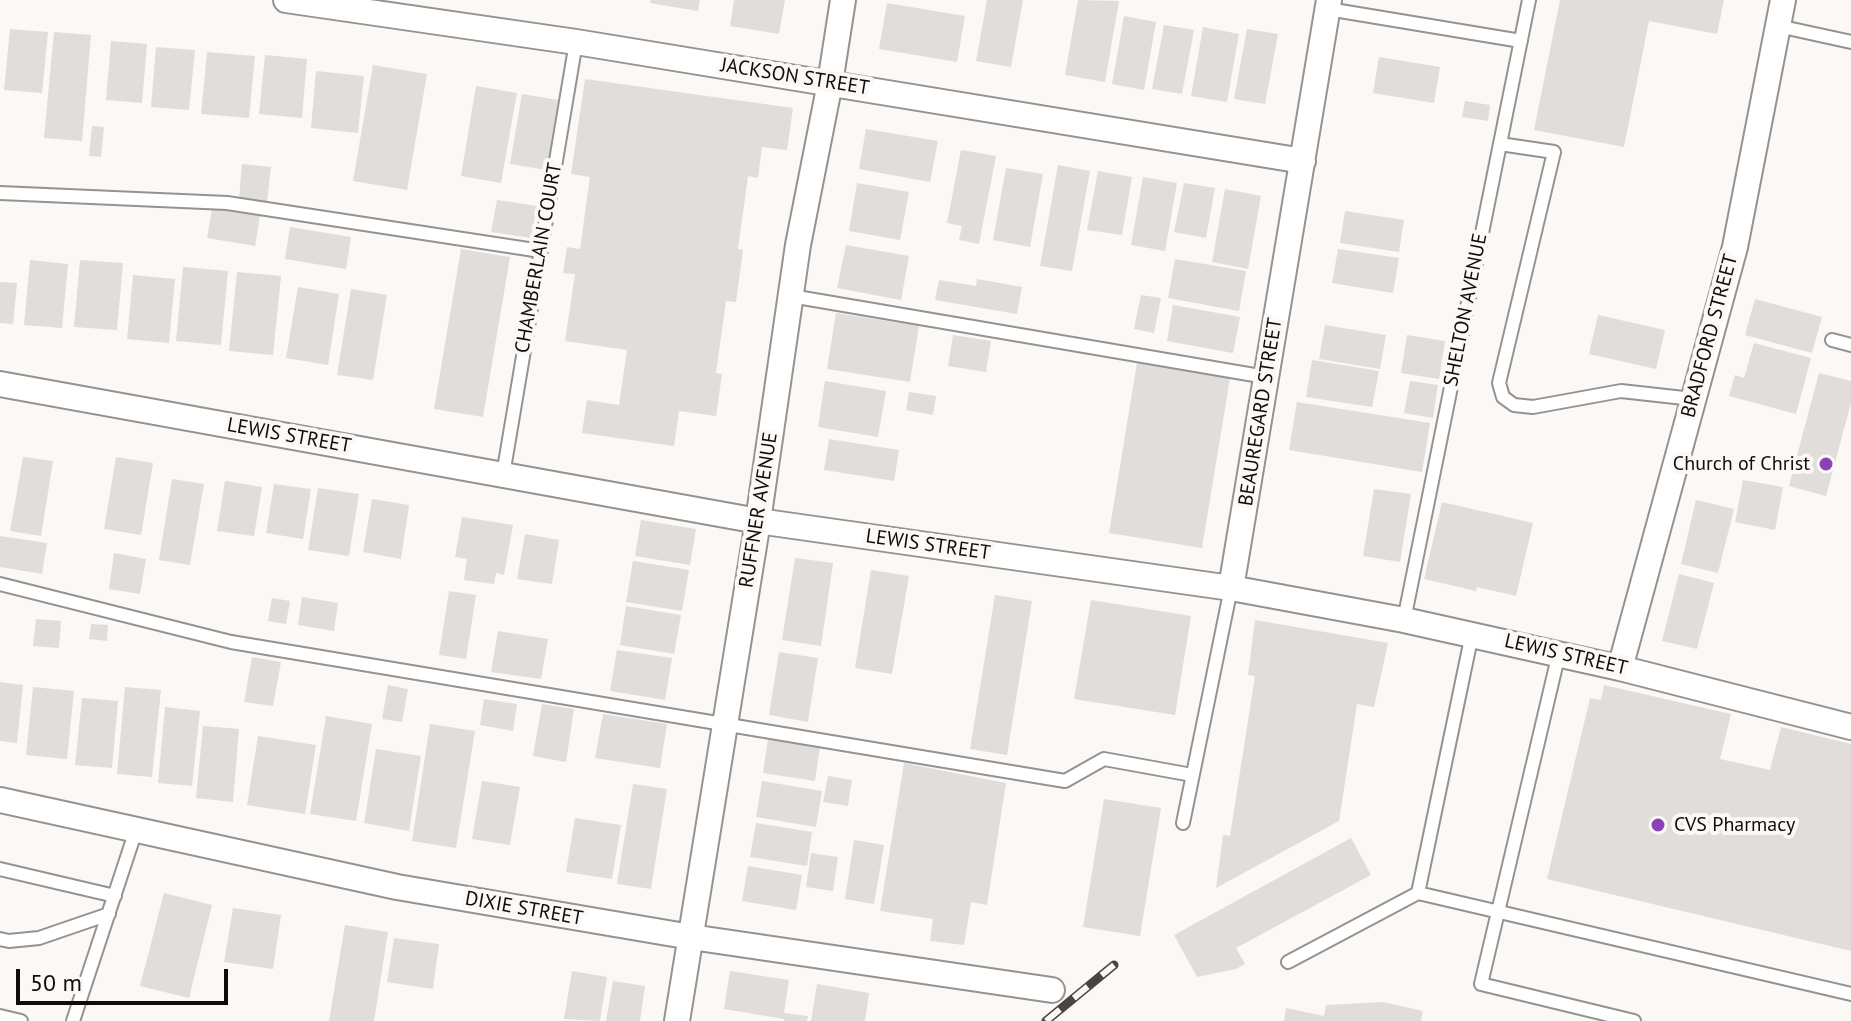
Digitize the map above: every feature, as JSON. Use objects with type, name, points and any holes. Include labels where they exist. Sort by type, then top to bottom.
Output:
[{"type":"street","name":"JACKSON STREET","points":[[286,0],[576,42],[1303,161]]},
{"type":"street","name":"RUFFNER AVENUE","points":[[677,1021],[758,521],[798,245],[843,0]]},
{"type":"street","name":"BRADFORD STREET","points":[[1620,668],[1735,247],[1783,0]]},
{"type":"street","name":"BEAUREGARD STREET","points":[[1231,588],[1328,5]]},
{"type":"street","name":"LEWIS STREET","points":[[0,384],[758,521],[1231,588],[1404,620],[1559,653],[1851,727]]},
{"type":"street","name":"DIXIE STREET","points":[[0,800],[397,887],[691,937],[1052,990]]},
{"type":"lane","name":"SHELTON AVENUE","points":[[1404,620],[1529,0]]},
{"type":"lane","points":[[1328,5],[1521,41]]},
{"type":"lane","points":[[1778,26],[1851,42]]},
{"type":"lane","name":"CHAMBERLAIN COURT","points":[[503,475],[576,42]]},
{"type":"lane","points":[[1500,144],[1554,152],[1499,383],[1503,397],[1514,405],[1533,407],[1621,391],[1693,399]]},
{"type":"lane","points":[[0,193],[227,203],[541,251]]},
{"type":"lane","points":[[791,296],[1266,377]]},
{"type":"lane","points":[[1832,340],[1851,345]]},
{"type":"lane","points":[[0,584],[231,642],[1065,781],[1104,759],[1192,775]]},
{"type":"lane","name":"BEAUREGARD STREET","points":[[1183,823],[1231,588]]},
{"type":"lane","points":[[1418,893],[1472,633]]},
{"type":"lane","points":[[1559,653],[1481,984],[1634,1021]]},
{"type":"lane","points":[[73,1021],[136,830]]},
{"type":"lane","points":[[0,869],[115,896]]},
{"type":"lane","points":[[1288,962],[1418,893],[1851,994]]},
{"type":"lane","points":[[0,939],[39,938],[109,914]]},
{"type":"lane","points":[[0,1016],[21,1021]]},
{"type":"building","points":[[651,0],[700,0],[698,11],[650,3]]},
{"type":"building","points":[[734,0],[785,0],[779,34],[730,26]]},
{"type":"building","points":[[987,0],[1023,0],[1011,67],[976,61]]},
{"type":"building","points":[[1078,0],[1119,1],[1105,82],[1065,75]]},
{"type":"building","points":[[1560,0],[1724,0],[1717,34],[1649,21],[1624,147],[1534,130]]},
{"type":"building","points":[[887,3],[965,16],[957,62],[879,49]]},
{"type":"building","points":[[1124,16],[1156,22],[1144,90],[1112,84]]},
{"type":"building","points":[[1164,25],[1194,30],[1182,94],[1152,89]]},
{"type":"building","points":[[1203,27],[1239,34],[1227,102],[1191,96]]},
{"type":"building","points":[[10,29],[48,32],[42,93],[4,90]]},
{"type":"building","points":[[1247,29],[1278,34],[1265,104],[1234,99]]},
{"type":"building","points":[[54,32],[91,35],[82,141],[44,138]]},
{"type":"building","points":[[111,41],[147,44],[142,103],[106,100]]},
{"type":"building","points":[[156,47],[195,50],[189,110],[151,107]]},
{"type":"building","points":[[207,52],[255,56],[249,118],[201,114]]},
{"type":"building","points":[[265,55],[307,59],[302,118],[259,114]]},
{"type":"building","points":[[1379,57],[1440,67],[1434,103],[1373,93]]},
{"type":"building","points":[[373,65],[427,74],[407,190],[353,181]]},
{"type":"building","points":[[316,71],[364,76],[358,133],[311,128]]},
{"type":"building","points":[[585,79],[793,108],[787,150],[762,147],[758,178],[748,176],[738,249],[743,250],[736,302],[726,301],[716,373],[722,374],[716,416],[679,411],[674,446],[582,433],[587,400],[619,405],[627,350],[565,341],[575,274],[563,273],[567,247],[580,249],[590,177],[571,174]]},
{"type":"building","points":[[476,86],[517,93],[501,183],[461,176]]},
{"type":"building","points":[[522,94],[558,100],[547,170],[510,164]]},
{"type":"building","points":[[1465,101],[1490,105],[1488,121],[1462,117]]},
{"type":"building","points":[[92,126],[104,127],[101,157],[89,156]]},
{"type":"building","points":[[866,129],[938,141],[930,182],[859,169]]},
{"type":"building","points":[[961,150],[996,156],[979,244],[959,240],[962,226],[947,223]]},
{"type":"building","points":[[242,164],[271,167],[267,202],[239,199]]},
{"type":"building","points":[[1058,165],[1090,171],[1072,271],[1040,266]]},
{"type":"building","points":[[1006,168],[1043,174],[1030,247],[993,240]]},
{"type":"building","points":[[1098,171],[1132,177],[1122,235],[1087,230]]},
{"type":"building","points":[[1143,177],[1177,183],[1165,251],[1131,245]]},
{"type":"building","points":[[857,183],[909,192],[900,240],[849,231]]},
{"type":"building","points":[[1184,183],[1215,188],[1206,238],[1174,232]]},
{"type":"building","points":[[1225,189],[1261,196],[1248,269],[1212,262]]},
{"type":"building","points":[[497,200],[537,206],[531,238],[491,232]]},
{"type":"building","points":[[212,209],[260,216],[255,246],[207,238]]},
{"type":"building","points":[[1345,211],[1404,220],[1399,252],[1340,243]]},
{"type":"building","points":[[290,227],[351,237],[346,269],[285,259]]},
{"type":"building","points":[[846,245],[909,256],[901,300],[837,288]]},
{"type":"building","points":[[461,249],[510,257],[483,417],[434,409]]},
{"type":"building","points":[[1338,249],[1399,258],[1393,293],[1332,283]]},
{"type":"building","points":[[1175,259],[1246,271],[1239,311],[1168,298]]},
{"type":"building","points":[[30,260],[68,264],[62,328],[24,325]]},
{"type":"building","points":[[80,260],[123,263],[117,330],[74,327]]},
{"type":"building","points":[[183,267],[228,271],[221,345],[176,341]]},
{"type":"building","points":[[237,272],[281,276],[273,355],[229,351]]},
{"type":"building","points":[[133,275],[175,279],[169,343],[127,339]]},
{"type":"building","points":[[977,279],[1022,287],[1017,314],[935,300],[939,280],[976,286]]},
{"type":"building","points":[[0,282],[17,283],[13,324],[0,323]]},
{"type":"building","points":[[298,287],[339,294],[328,365],[286,358]]},
{"type":"building","points":[[351,289],[387,295],[373,380],[337,375]]},
{"type":"building","points":[[1141,295],[1161,298],[1154,333],[1134,329]]},
{"type":"building","points":[[1755,299],[1822,317],[1812,353],[1745,335]]},
{"type":"building","points":[[1173,305],[1240,317],[1233,353],[1167,341]]},
{"type":"building","points":[[836,313],[919,326],[910,382],[827,369]]},
{"type":"building","points":[[1598,315],[1665,330],[1656,369],[1589,354]]},
{"type":"building","points":[[1325,325],[1386,335],[1380,369],[1319,359]]},
{"type":"building","points":[[953,335],[991,341],[986,372],[948,366]]},
{"type":"building","points":[[1407,335],[1445,341],[1439,379],[1401,373]]},
{"type":"building","points":[[1754,343],[1811,358],[1796,414],[1729,396],[1735,375],[1744,378]]},
{"type":"building","points":[[1312,360],[1379,371],[1372,407],[1306,397]]},
{"type":"building","points":[[1137,363],[1230,378],[1202,548],[1109,533]]},
{"type":"building","points":[[1819,373],[1851,381],[1851,403],[1826,496],[1789,486]]},
{"type":"building","points":[[825,381],[886,391],[878,437],[818,427]]},
{"type":"building","points":[[1410,381],[1438,385],[1433,418],[1404,413]]},
{"type":"building","points":[[909,392],[936,396],[933,415],[906,410]]},
{"type":"building","points":[[1297,402],[1430,423],[1422,472],[1289,450]]},
{"type":"building","points":[[829,439],[899,450],[894,481],[824,470]]},
{"type":"building","points":[[23,457],[53,461],[41,536],[10,531]]},
{"type":"building","points":[[116,457],[153,463],[141,535],[104,529]]},
{"type":"building","points":[[172,479],[204,484],[190,565],[159,560]]},
{"type":"building","points":[[1743,480],[1783,487],[1775,530],[1735,522]]},
{"type":"building","points":[[225,481],[262,487],[254,536],[217,531]]},
{"type":"building","points":[[274,484],[311,489],[303,539],[266,533]]},
{"type":"building","points":[[318,488],[359,494],[349,556],[308,550]]},
{"type":"building","points":[[1374,489],[1411,494],[1400,562],[1363,556]]},
{"type":"building","points":[[372,499],[409,505],[401,559],[363,552]]},
{"type":"building","points":[[1696,500],[1734,509],[1718,573],[1681,564]]},
{"type":"building","points":[[1442,502],[1533,523],[1516,596],[1424,579]]},
{"type":"building","points":[[462,517],[513,525],[504,575],[496,573],[494,584],[464,580],[467,559],[455,557]]},
{"type":"building","points":[[641,520],[696,529],[690,565],[635,556]]},
{"type":"building","points":[[525,534],[559,540],[552,584],[517,579]]},
{"type":"building","points":[[0,536],[47,543],[42,574],[0,567]]},
{"type":"building","points":[[114,553],[146,559],[140,594],[109,589]]},
{"type":"building","points":[[795,558],[833,563],[821,646],[782,640]]},
{"type":"building","points":[[633,561],[689,570],[682,611],[626,602]]},
{"type":"building","points":[[871,570],[909,576],[892,674],[855,668]]},
{"type":"building","points":[[1679,574],[1714,583],[1697,649],[1662,641]]},
{"type":"building","points":[[449,591],[476,595],[466,659],[439,655]]},
{"type":"building","points":[[995,595],[1032,601],[1007,755],[970,749]]},
{"type":"building","points":[[302,597],[338,603],[334,631],[298,625]]},
{"type":"building","points":[[272,598],[290,601],[286,624],[268,621]]},
{"type":"building","points":[[1091,600],[1191,616],[1175,715],[1074,699]]},
{"type":"building","points":[[626,606],[681,615],[674,654],[620,645]]},
{"type":"building","points":[[36,619],[61,621],[59,648],[33,646]]},
{"type":"building","points":[[1255,620],[1388,643],[1374,707],[1357,704],[1339,821],[1216,888],[1223,835],[1230,836],[1255,676],[1248,675]]},
{"type":"building","points":[[91,624],[108,625],[107,641],[89,639]]},
{"type":"building","points":[[498,631],[548,639],[541,679],[491,672]]},
{"type":"building","points":[[617,650],[672,658],[665,700],[610,691]]},
{"type":"building","points":[[779,652],[818,658],[808,722],[769,715]]},
{"type":"building","points":[[252,657],[281,662],[273,706],[244,702]]},
{"type":"building","points":[[0,682],[23,685],[17,743],[0,741]]},
{"type":"building","points":[[388,685],[408,689],[402,722],[382,719]]},
{"type":"building","name":"CVS Pharmacy","points":[[1604,685],[1731,714],[1720,759],[1770,770],[1781,727],[1851,744],[1851,951],[1547,879],[1590,698],[1601,700]]},
{"type":"building","points":[[33,687],[74,691],[67,759],[26,755]]},
{"type":"building","points":[[125,687],[161,690],[152,777],[117,774]]},
{"type":"building","points":[[82,698],[118,701],[112,768],[75,765]]},
{"type":"building","points":[[484,699],[517,704],[513,731],[480,725]]},
{"type":"building","points":[[542,704],[574,709],[566,762],[533,756]]},
{"type":"building","points":[[165,707],[200,711],[192,786],[158,783]]},
{"type":"building","points":[[603,714],[667,724],[660,768],[595,758]]},
{"type":"building","points":[[326,716],[372,724],[356,821],[310,814]]},
{"type":"building","points":[[430,724],[475,731],[456,848],[412,841]]},
{"type":"building","points":[[203,726],[239,729],[233,802],[196,798]]},
{"type":"building","points":[[258,736],[316,745],[305,814],[247,805]]},
{"type":"building","points":[[768,739],[820,747],[815,781],[763,773]]},
{"type":"building","points":[[376,749],[421,756],[409,831],[364,823]]},
{"type":"building","points":[[904,763],[1006,783],[987,905],[971,902],[964,945],[930,941],[933,919],[880,911]]},
{"type":"building","points":[[828,776],[852,780],[848,806],[823,802]]},
{"type":"building","points":[[482,781],[520,787],[510,845],[472,839]]},
{"type":"building","points":[[762,781],[822,791],[816,827],[756,817]]},
{"type":"building","points":[[633,784],[667,789],[651,889],[617,884]]},
{"type":"building","points":[[1104,799],[1161,808],[1140,936],[1083,927]]},
{"type":"building","points":[[575,818],[621,825],[612,879],[566,872]]},
{"type":"building","points":[[756,823],[812,832],[807,866],[750,857]]},
{"type":"building","points":[[1351,838],[1371,875],[1236,948],[1245,964],[1236,969],[1197,977],[1174,935]]},
{"type":"building","points":[[854,840],[884,845],[874,904],[845,899]]},
{"type":"building","points":[[811,853],[838,857],[833,891],[806,887]]},
{"type":"building","points":[[748,866],[802,875],[796,910],[742,901]]},
{"type":"building","points":[[164,893],[212,905],[189,998],[140,986]]},
{"type":"building","points":[[233,908],[281,915],[273,969],[224,962]]},
{"type":"building","points":[[345,925],[388,932],[374,1021],[329,1021]]},
{"type":"building","points":[[394,938],[439,944],[433,989],[387,982]]},
{"type":"building","points":[[572,971],[607,977],[600,1021],[564,1019]]},
{"type":"building","points":[[730,971],[789,980],[784,1013],[808,1016],[807,1021],[784,1021],[724,1009]]},
{"type":"building","points":[[613,981],[645,986],[640,1021],[606,1021]]},
{"type":"building","points":[[817,984],[869,993],[865,1021],[811,1021]]},
{"type":"building","points":[[1383,1002],[1423,1011],[1421,1021],[1284,1021],[1286,1008],[1324,1016],[1326,1005]]},
{"type":"railway","points":[[1046,1021],[1114,965]]},
{"type":"place","name":"Church of Christ","points":[[1826,464]]},
{"type":"place","name":"CVS Pharmacy","points":[[1658,825]]}]
